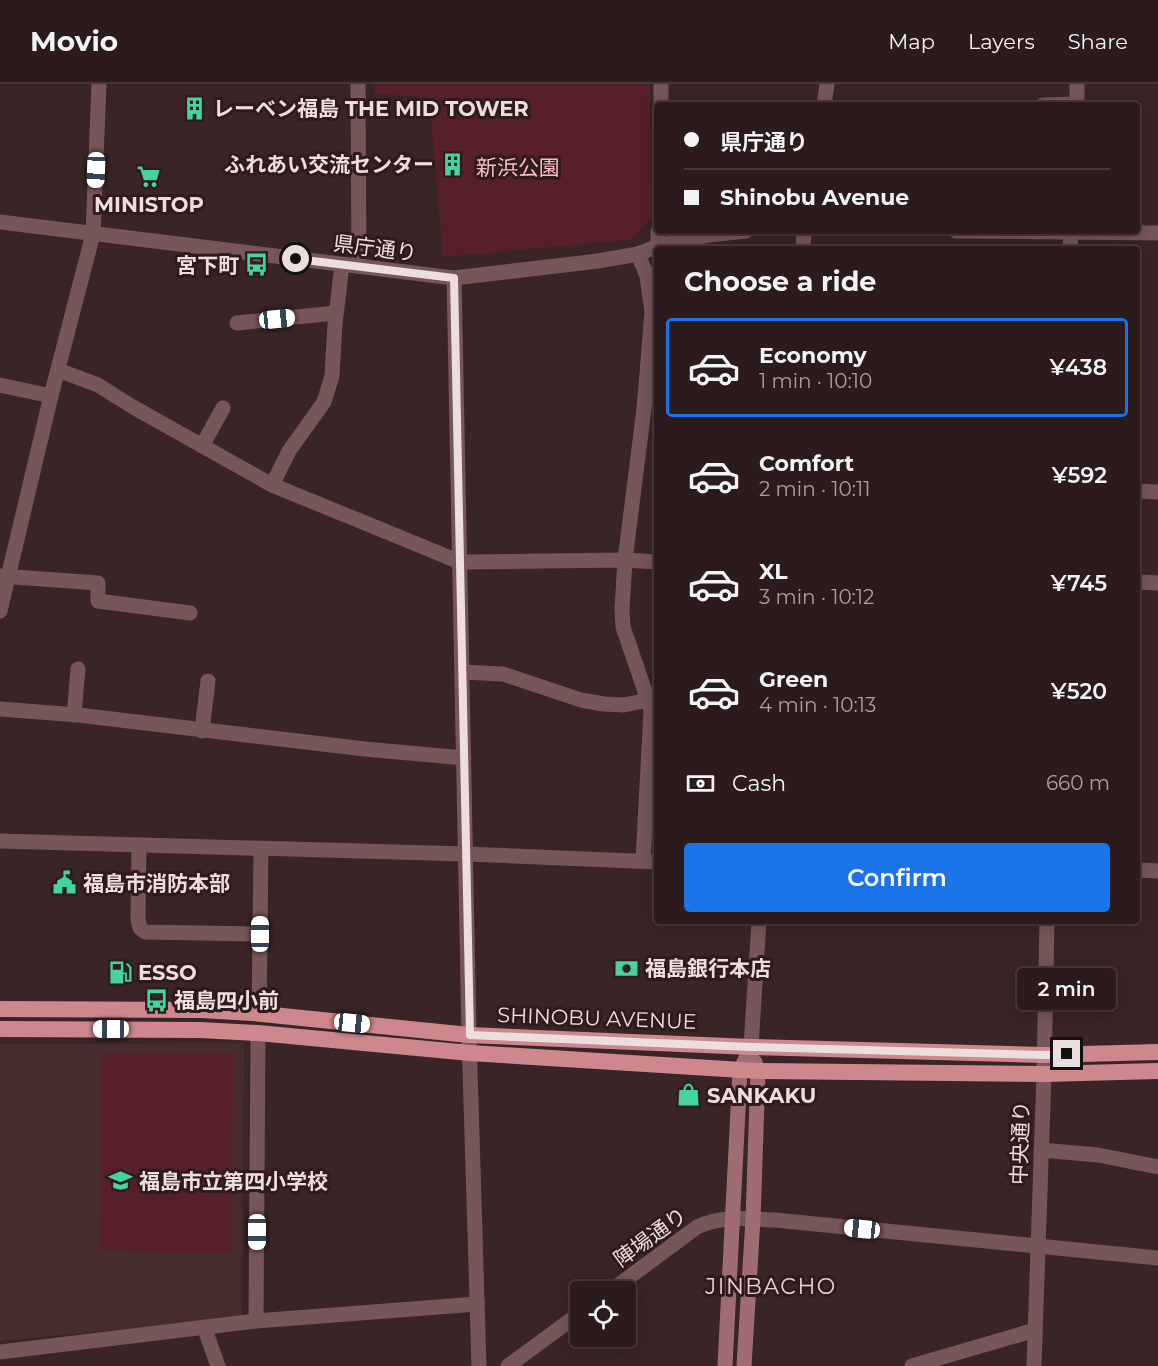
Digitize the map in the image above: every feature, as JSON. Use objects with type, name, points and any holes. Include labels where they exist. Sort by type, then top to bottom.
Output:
[{"type":"highway","name":"SHINOBU AVENUE","points":[[0,1009],[201,1010],[470,1035],[751,1047],[1044,1055],[1158,1052]]},
{"type":"highway","name":"SHINOBU AVENUE","points":[[0,1029],[200,1030],[258,1033],[470,1053],[740,1071],[1044,1074],[1158,1071]]},
{"type":"main road","points":[[724,1366],[740,1071],[751,1047]]},
{"type":"main road","points":[[744,1366],[753,1219],[758,1071],[751,1047]]},
{"type":"street","points":[[0,611],[4,577],[93,234],[99,84]]},
{"type":"street","points":[[358,84],[359,266]]},
{"type":"street","points":[[661,84],[661,102]]},
{"type":"street","points":[[824,102],[827,84]]},
{"type":"street","points":[[1077,84],[1077,102]]},
{"type":"street","name":"県庁通り","points":[[0,222],[454,278],[638,254],[658,239]]},
{"type":"street","points":[[1140,233],[1158,233]]},
{"type":"street","points":[[658,239],[724,234]]},
{"type":"street","points":[[0,841],[650,861],[651,711],[623,627],[622,608],[625,560],[644,409],[652,312],[647,276],[638,254]]},
{"type":"street","points":[[272,485],[289,451],[324,402],[332,376],[342,265]]},
{"type":"street","points":[[454,278],[470,1053],[479,1366]]},
{"type":"street","points":[[237,323],[336,313]]},
{"type":"street","points":[[58,370],[98,385],[272,485],[460,562],[625,560],[654,562]]},
{"type":"street","points":[[0,385],[51,396]]},
{"type":"street","points":[[202,446],[223,408]]},
{"type":"street","points":[[1140,491],[1158,492]]},
{"type":"street","points":[[4,577],[98,583],[98,602],[189,613]]},
{"type":"street","points":[[1140,582],[1158,583]]},
{"type":"street","points":[[74,715],[78,669]]},
{"type":"street","points":[[462,672],[503,674],[581,700],[604,705],[624,705],[648,700]]},
{"type":"street","points":[[202,731],[208,681]]},
{"type":"street","points":[[0,709],[74,715],[365,749],[464,758]]},
{"type":"street","points":[[139,845],[138,919],[140,928],[145,932],[260,934]]},
{"type":"street","points":[[259,1014],[261,849]]},
{"type":"street","points":[[1140,870],[1158,871]]},
{"type":"street","points":[[751,1047],[759,924]]},
{"type":"street","name":"中央通り","points":[[1034,1366],[1047,924]]},
{"type":"street","points":[[256,1321],[258,1033]]},
{"type":"street","points":[[1041,1150],[1098,1155],[1158,1167]]},
{"type":"street","name":"陣場通り","points":[[624,1281],[705,1223],[733,1219],[753,1219],[1158,1258]]},
{"type":"street","points":[[0,1352],[256,1321],[477,1304]]},
{"type":"street","points":[[508,1366],[570,1320]]},
{"type":"street","points":[[204,1327],[218,1366]]},
{"type":"street","points":[[912,1366],[942,1362],[1035,1330]]},
{"type":"shaded area","name":"福島市立第四小学校","points":[[244,1043],[242,1318],[0,1341],[0,1044]]},
{"type":"green space","name":"新浜公園","points":[[374,84],[650,84],[651,220],[630,240],[443,257],[429,97],[375,94]]},
{"type":"green space","points":[[102,1054],[233,1054],[232,1253],[101,1250]]},
{"type":"place","name":"レーベン福島 THE MID TOWER","points":[[195,108]]},
{"type":"place","name":"ふれあい交流センター","points":[[452,164]]},
{"type":"place","name":"MINISTOP","points":[[149,176]]},
{"type":"place","name":"宮下町","points":[[257,265]]},
{"type":"place","name":"福島市消防本部","points":[[65,883]]},
{"type":"place","name":"福島銀行本店","points":[[627,968]]},
{"type":"place","name":"ESSO","points":[[120,972]]},
{"type":"place","name":"福島四小前","points":[[156,1000]]},
{"type":"place","name":"SANKAKU","points":[[689,1095]]},
{"type":"place","name":"福島市立第四小学校","points":[[121,1181]]},
{"type":"district","name":"JINBACHO","points":[[771,1286]]},
{"type":"route","points":[[296,259],[454,278],[470,1035],[751,1047],[1067,1054]]}]
